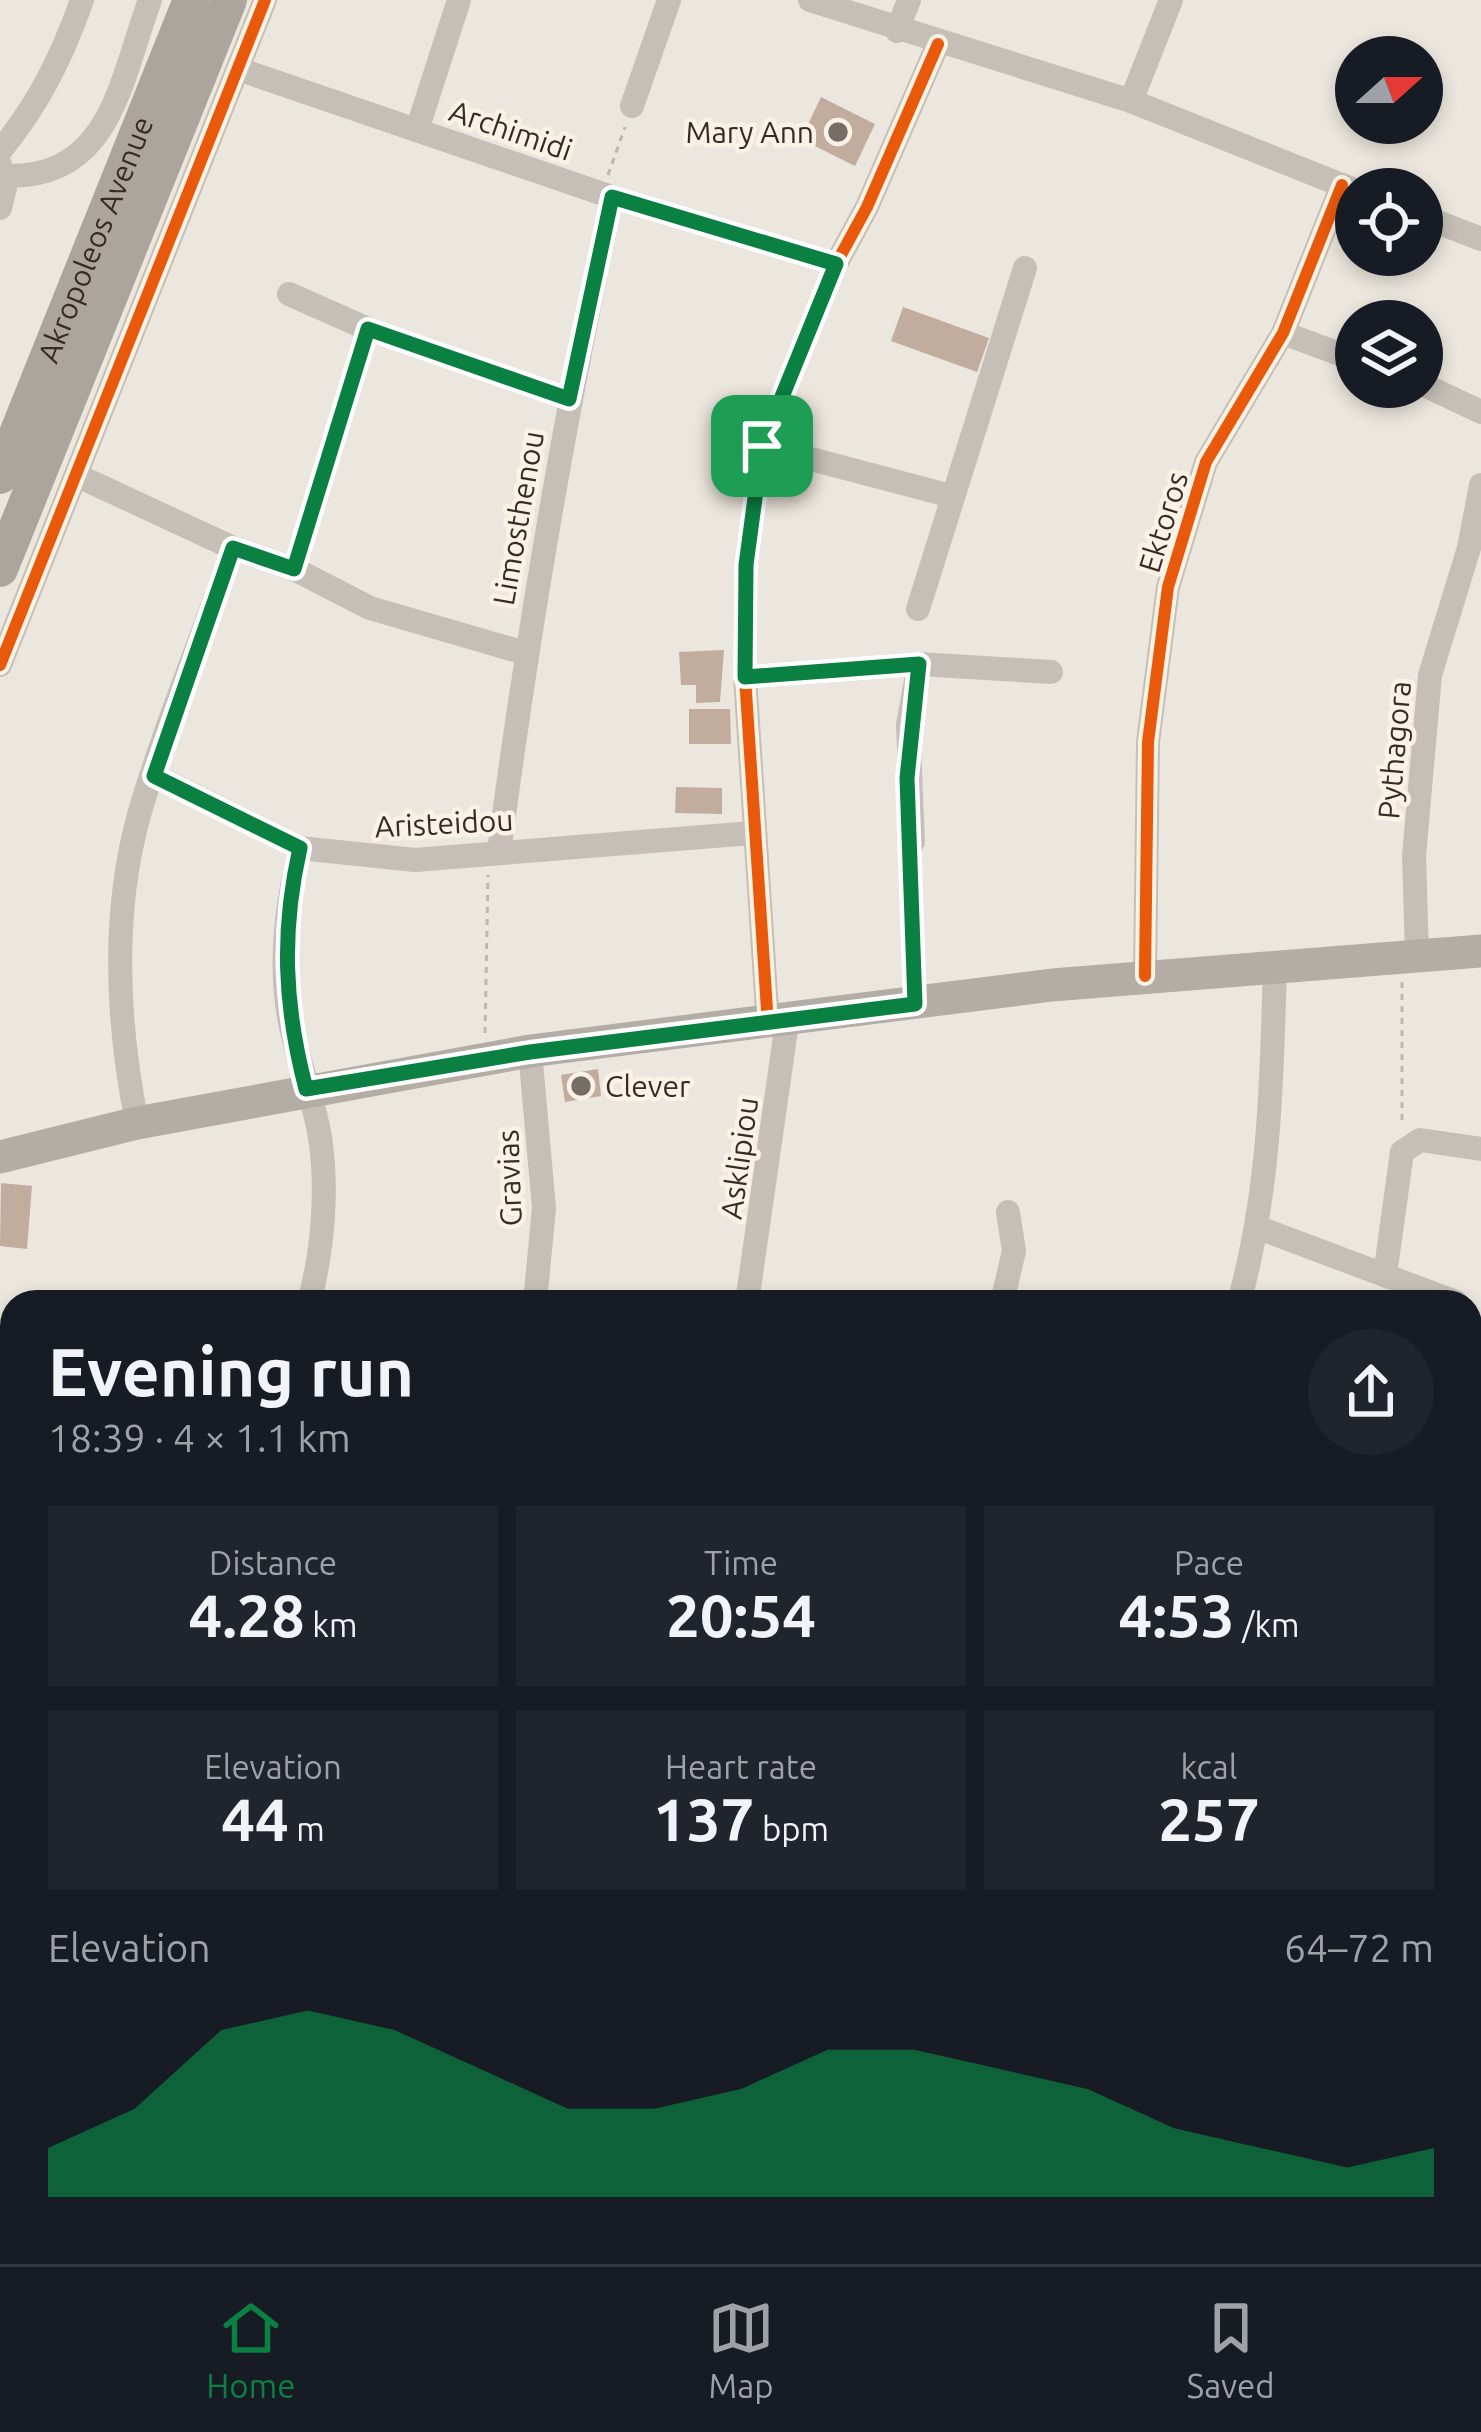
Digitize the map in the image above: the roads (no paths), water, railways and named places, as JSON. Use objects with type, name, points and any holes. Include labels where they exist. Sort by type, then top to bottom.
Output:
[{"type":"highway","name":"Akropoleos Avenue","points":[[0,569],[141,228],[214,6]]},
{"type":"highway","name":"Akropoleos Avenue","points":[[0,476],[214,6]]},
{"type":"main road","points":[[0,1157],[306,1089],[530,1052],[1145,976],[1481,951]]},
{"type":"street","points":[[0,208],[2,164],[66,47],[82,0]]},
{"type":"street","points":[[2,164],[40,177],[64,167],[98,138],[151,0]]},
{"type":"street","points":[[0,665],[265,0]]},
{"type":"street","points":[[417,130],[459,0]]},
{"type":"street","points":[[632,106],[669,0]]},
{"type":"street","points":[[810,0],[938,44],[1131,100],[1335,182]]},
{"type":"street","points":[[897,31],[908,0]]},
{"type":"street","points":[[1131,100],[1172,0]]},
{"type":"street","name":"Asklipiou","points":[[748,1290],[778,1023],[752,833],[745,677],[746,565],[762,446],[836,264],[867,207],[938,44]]},
{"type":"street","name":"Archimidi","points":[[238,69],[607,195],[836,264]]},
{"type":"street","name":"Limosthenou","points":[[494,852],[607,195]]},
{"type":"street","name":"Ektoros","points":[[1145,976],[1148,742],[1168,587],[1206,461],[1283,333],[1335,219]]},
{"type":"street","points":[[1443,224],[1481,239]]},
{"type":"street","points":[[918,609],[1025,268]]},
{"type":"street","points":[[289,294],[368,329],[569,399]]},
{"type":"street","points":[[294,569],[368,329]]},
{"type":"street","points":[[1283,333],[1335,352]]},
{"type":"street","points":[[1443,392],[1481,412]]},
{"type":"street","points":[[762,446],[951,496]]},
{"type":"street","points":[[76,475],[233,548],[294,569],[370,608],[525,653]]},
{"type":"street","name":"Pythagora","points":[[1410,956],[1430,675],[1475,549],[1481,485]]},
{"type":"street","points":[[137,1123],[122,1047],[119,946],[140,814],[233,548]]},
{"type":"street","points":[[745,677],[919,664],[1052,672]]},
{"type":"street","points":[[913,842],[908,725],[919,664]]},
{"type":"street","name":"Aristeidou","points":[[154,776],[300,848],[415,860],[752,833]]},
{"type":"street","points":[[300,848],[284,954],[289,1012],[320,1138],[323,1202],[311,1290]]},
{"type":"street","points":[[1242,1290],[1259,1228],[1272,1107],[1275,964]]},
{"type":"street","name":"Gravias","points":[[530,1052],[544,1208],[537,1290]]},
{"type":"street","points":[[1385,1275],[1402,1152],[1414,1142],[1481,1149]]},
{"type":"street","points":[[1005,1290],[1014,1251],[1008,1212]]},
{"type":"street","points":[[1259,1228],[1424,1290]]},
{"type":"place","name":"Mary Ann","points":[[838,132]]},
{"type":"place","name":"Clever","points":[[581,1086]]}]
